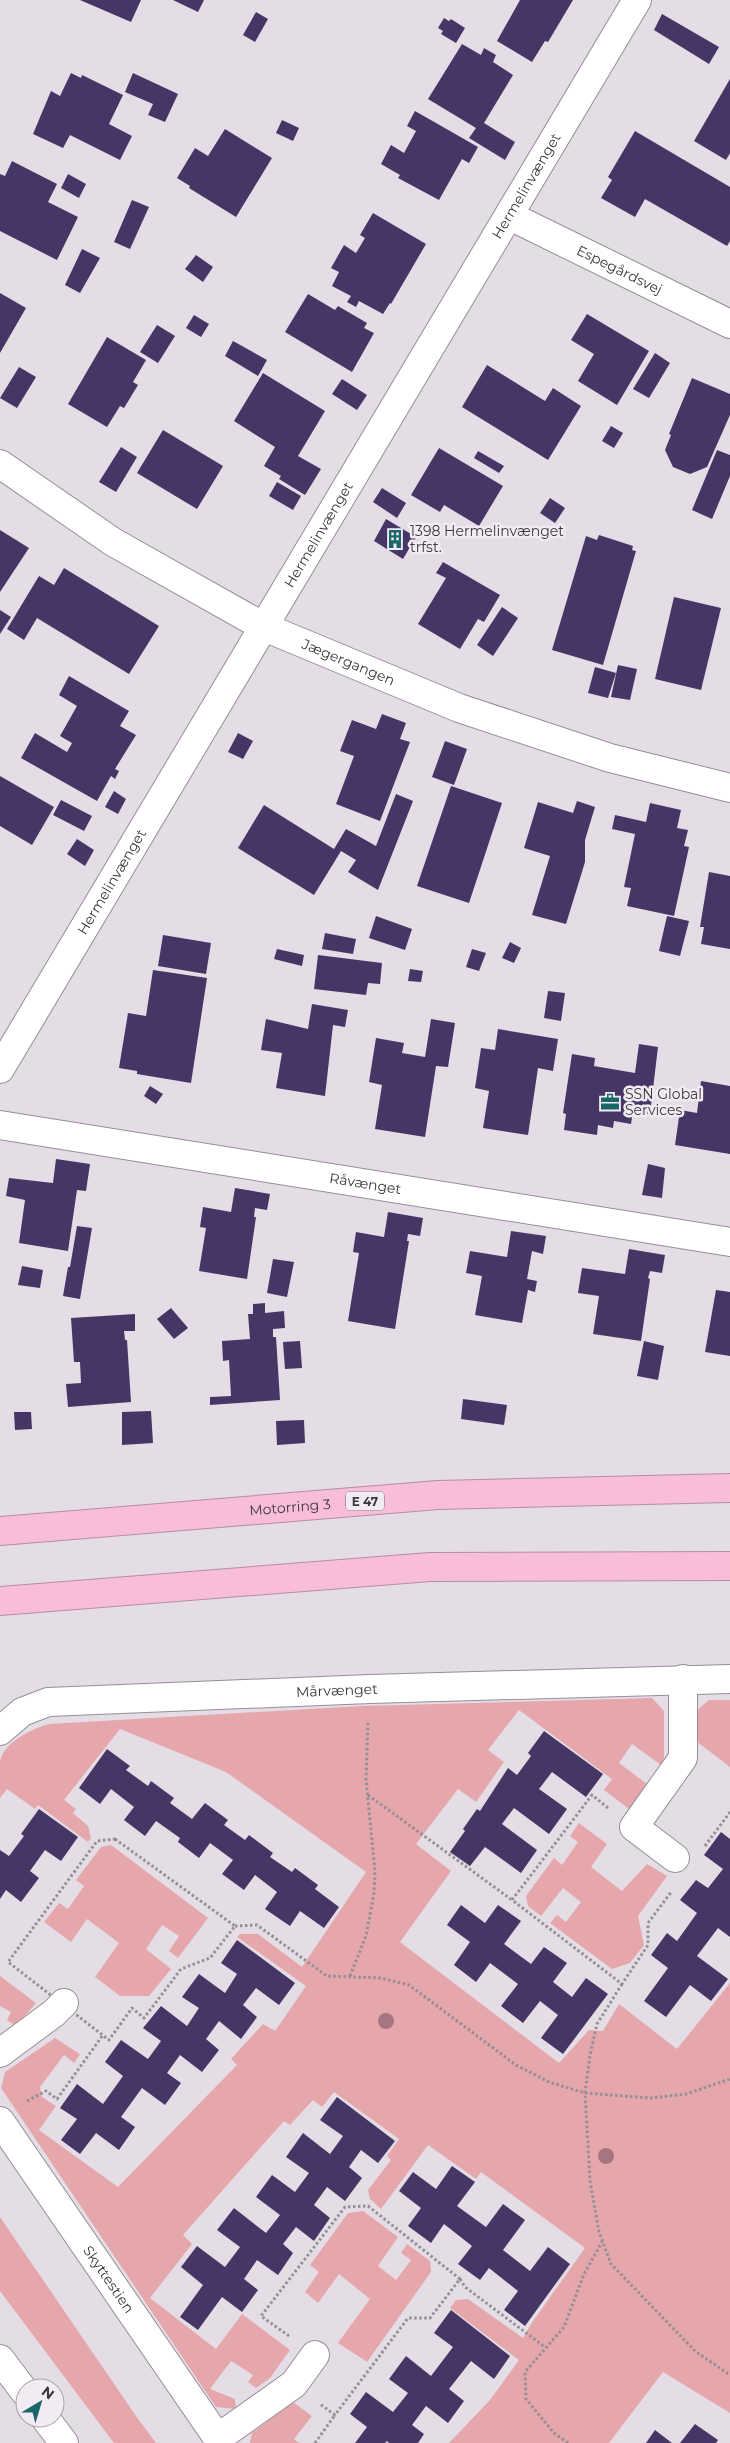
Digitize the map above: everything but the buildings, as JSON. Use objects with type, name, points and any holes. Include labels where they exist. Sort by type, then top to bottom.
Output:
[{"type":"highway","name":"Motorring 3","points":[[0,1531],[438,1495],[730,1488]]},
{"type":"highway","points":[[0,1601],[430,1567],[730,1566]]},
{"type":"street","name":"Hermelinvænget","points":[[0,1068],[638,0]]},
{"type":"street","name":"Espegårdsvej","points":[[510,216],[730,324]]},
{"type":"street","name":"Jægergangen","points":[[0,464],[113,542],[264,627],[459,708],[610,758],[730,788]]},
{"type":"street","name":"Råvænget","points":[[0,1125],[730,1242]]},
{"type":"street","points":[[676,1871],[634,1827],[683,1758],[683,1679]]},
{"type":"street","name":"Mårvænget","points":[[0,1731],[22,1712],[48,1702],[370,1689],[730,1679]]},
{"type":"street","points":[[0,2054],[64,2003]]},
{"type":"street","name":"Skyttestien","points":[[0,2121],[220,2441],[294,2384],[315,2355]]},
{"type":"street","points":[[0,2359],[15,2379]]},
{"type":"street","points":[[53,2428],[64,2443]]},
{"type":"path","points":[[350,1976],[366,1936],[374,1892],[375,1871],[366,1780],[370,1689]]},
{"type":"path","points":[[367,1795],[512,1900],[622,1984]]},
{"type":"path","points":[[512,1900],[592,1796],[634,1827]]},
{"type":"path","points":[[704,1848],[730,1812]]},
{"type":"path","points":[[235,1926],[210,1958],[181,1969],[144,2018],[132,2008],[109,2040],[64,2003],[8,1962],[97,1841],[115,1839],[235,1926],[257,1926],[327,1976],[381,1978],[409,1985],[516,2065],[549,2082],[585,2093],[651,2098],[686,2094],[730,2079]]},
{"type":"path","points":[[676,1871],[648,1923],[648,1945],[597,2024],[590,2055],[585,2093],[590,2181],[602,2242],[611,2264],[695,2351],[730,2375]]},
{"type":"path","points":[[23,2103],[46,2091],[57,2099],[103,2035]]},
{"type":"path","points":[[315,2355],[261,2316],[345,2207],[368,2206],[460,2280],[465,2287],[545,2347]]},
{"type":"path","points":[[568,2443],[554,2433],[526,2399],[525,2372],[564,2327],[584,2274],[602,2242]]},
{"type":"path","points":[[315,2443],[408,2318],[430,2318],[460,2280]]},
{"type":"path","points":[[294,2384],[335,2415]]},
{"type":"shaded area","points":[[652,1698],[664,1711],[664,1760],[661,1765],[632,1744],[619,1763],[647,1784],[629,1809],[604,1790],[612,1779],[519,1710],[488,1750],[504,1762],[476,1802],[458,1789],[416,1844],[451,1871],[400,1942],[559,2063],[589,2030],[603,2031],[619,2004],[677,2049],[730,1983],[730,2413],[663,2372],[609,2443],[449,2443],[490,2400],[519,2360],[450,2308],[456,2300],[468,2299],[523,2338],[585,2248],[481,2172],[476,2179],[428,2145],[381,2209],[370,2199],[368,2190],[391,2160],[387,2156],[399,2139],[334,2092],[322,2107],[313,2100],[290,2125],[284,2121],[183,2235],[192,2244],[150,2298],[216,2349],[242,2314],[290,2350],[270,2378],[256,2388],[248,2382],[253,2375],[231,2361],[210,2389],[235,2399],[236,2409],[216,2407],[1,2088],[5,2072],[55,2038],[80,2054],[74,2063],[64,2055],[40,2087],[42,2097],[56,2106],[39,2130],[118,2187],[237,2065],[231,2059],[263,2024],[275,2031],[306,1986],[237,1937],[240,1934],[258,1934],[302,1967],[366,1872],[226,1772],[120,1729],[64,1800],[76,1809],[73,1813],[88,1826],[91,1838],[88,1842],[38,1805],[35,1809],[7,1789],[0,1798],[0,1761],[7,1747],[20,1737],[49,1724],[362,1706]]},
{"type":"shaded area","points":[[709,1700],[730,1700],[730,1767],[696,1741],[697,1710]]},
{"type":"shaded area","points":[[579,1823],[607,1844],[591,1867],[622,1891],[647,1864],[667,1876],[638,1916],[644,1945],[630,1963],[612,1969],[550,1923],[557,1915],[566,1922],[581,1902],[563,1888],[541,1916],[528,1906],[526,1896],[554,1858],[562,1865],[578,1842],[570,1836]]},
{"type":"shaded area","points":[[111,1845],[208,1918],[178,1958],[169,1951],[179,1936],[162,1925],[146,1949],[171,1969],[149,1996],[120,1996],[95,1977],[119,1943],[87,1919],[71,1942],[44,1922],[59,1903],[68,1909],[84,1886],[76,1880],[101,1847]]},
{"type":"shaded area","points":[[0,1976],[36,2003],[16,2026],[7,2020],[11,2012],[0,2006]]},
{"type":"shaded area","points":[[363,2211],[398,2237],[378,2266],[396,2280],[411,2260],[401,2253],[407,2244],[430,2261],[431,2272],[367,2362],[338,2343],[370,2299],[339,2274],[318,2303],[305,2292],[319,2272],[310,2265],[348,2213]]},
{"type":"shaded area","points":[[0,2217],[156,2443],[114,2443],[0,2291]]},
{"type":"shaded area","points":[[293,2402],[312,2416],[294,2439],[299,2443],[250,2443],[252,2433]]},
{"type":"place","name":"1398 Hermelinvænget trfst.","points":[[395,539]]},
{"type":"place","name":"SSN Global Services","points":[[610,1102]]}]
